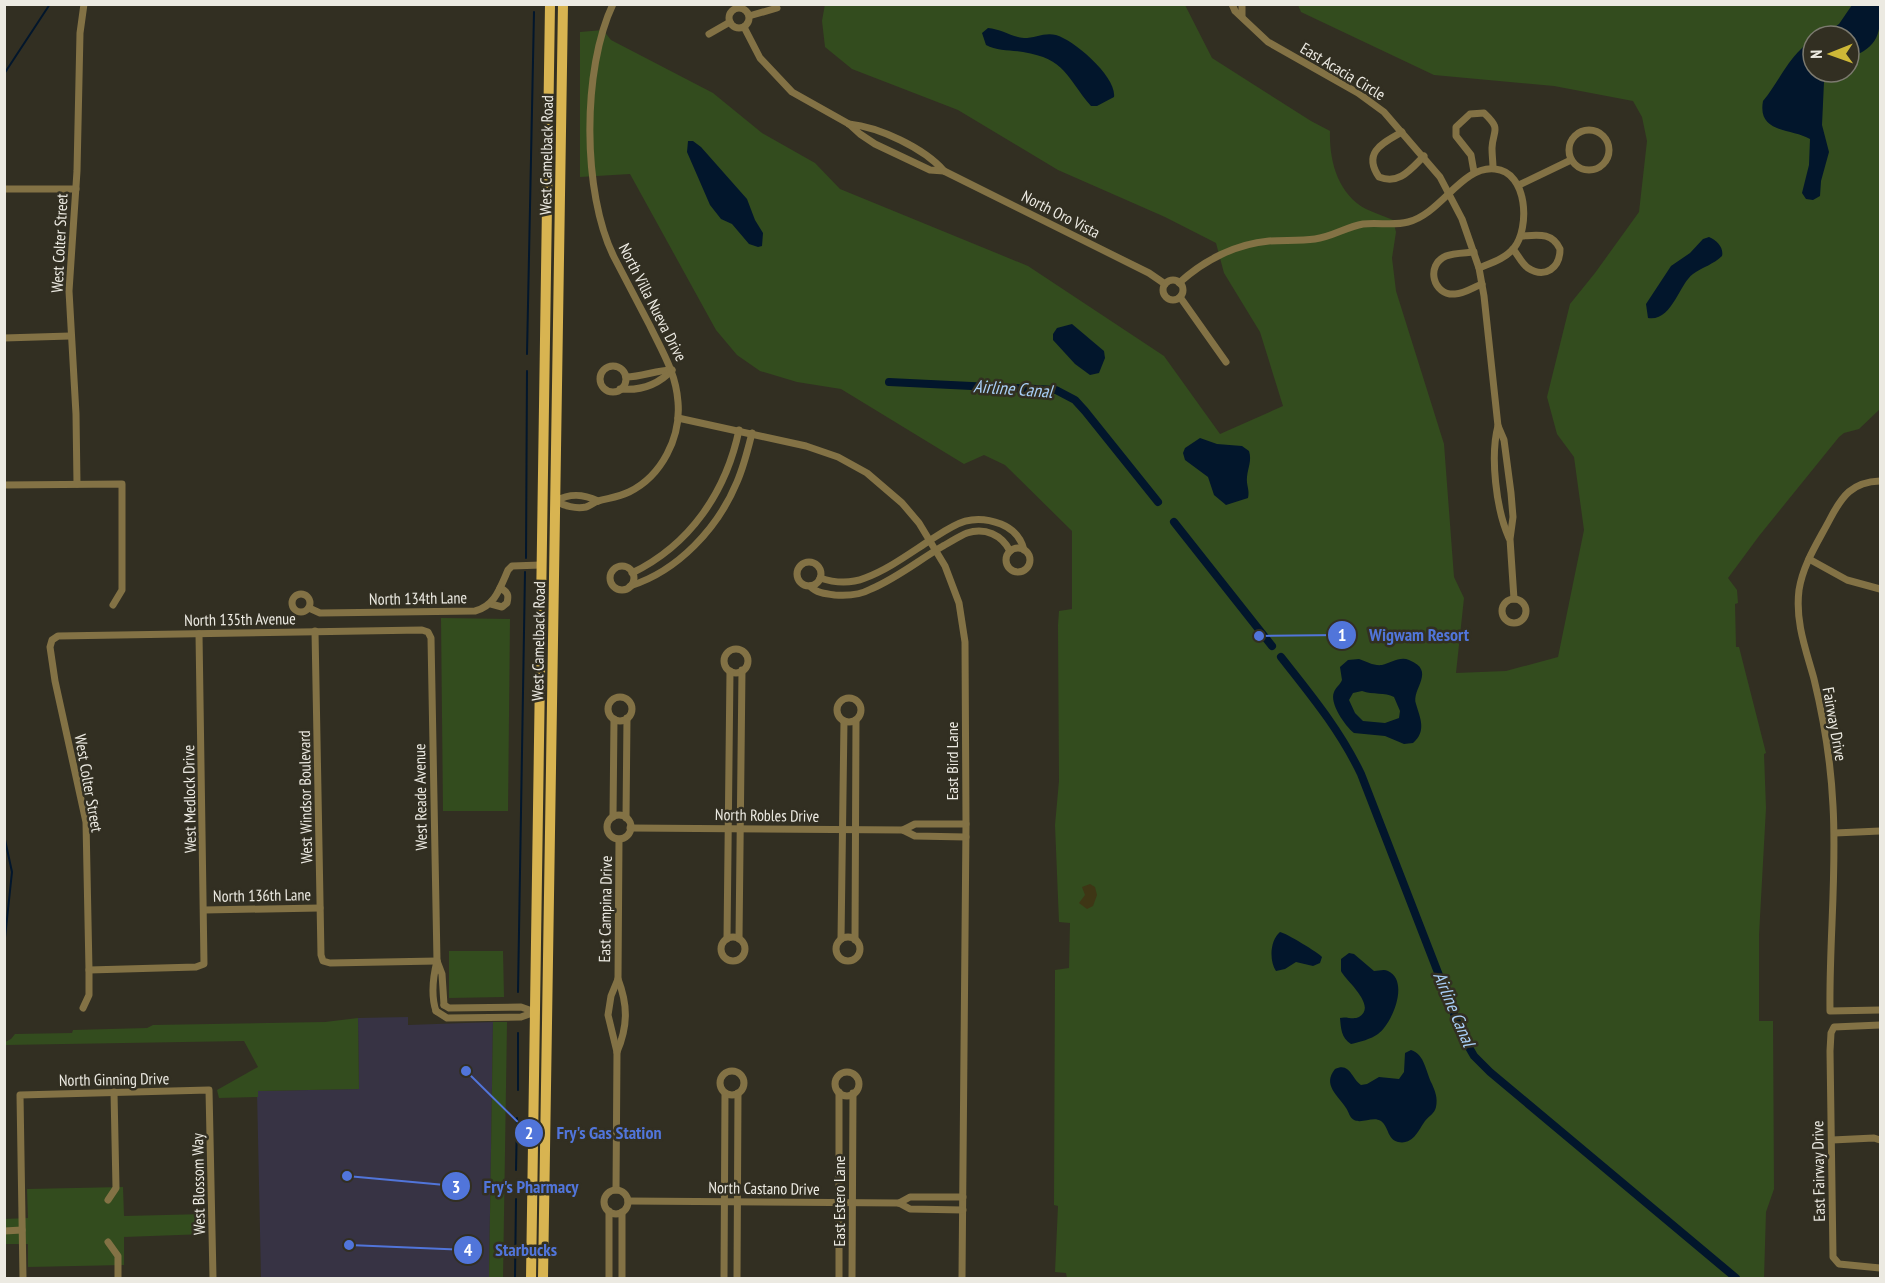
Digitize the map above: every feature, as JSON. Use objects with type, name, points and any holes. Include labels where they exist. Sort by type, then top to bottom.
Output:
[{"type":"main road","points":[[550,5],[563,5]]},
{"type":"main road","name":"West Camelback Road","points":[[531,1278],[550,5]]},
{"type":"main road","name":"West Camelback Road","points":[[544,1276],[563,5]]},
{"type":"main road","points":[[544,363],[557,363]]},
{"type":"main road","points":[[542,500],[556,501]]},
{"type":"main road","points":[[535,1012],[547,1012]]},
{"type":"main road","points":[[544,1276],[537,1251],[537,1192],[532,1187],[538,1176],[539,1138],[546,1126]]},
{"type":"street","name":"West Colter Street","points":[[77,484],[76,414],[69,291],[76,189],[80,33],[84,4]]},
{"type":"street","name":"North Villa Nueva Drive","points":[[556,501],[566,496],[586,496],[598,501],[630,492],[652,475],[668,453],[678,418],[678,393],[672,370],[612,254],[604,232],[596,194],[590,112],[592,82],[598,49],[613,4]]},
{"type":"street","name":"East Acacia Circle","points":[[1232,4],[1235,11],[1268,42],[1358,93],[1384,112],[1440,177],[1462,219],[1479,268],[1482,284],[1498,426],[1504,440],[1510,483],[1513,518],[1510,539],[1514,599]]},
{"type":"street","points":[[1242,4],[1242,16]]},
{"type":"street","points":[[735,6],[742,8],[749,16],[748,23],[744,27],[734,27],[729,15],[735,6]]},
{"type":"street","points":[[749,16],[777,8]]},
{"type":"street","points":[[709,34],[730,22]]},
{"type":"street","name":"North Oro Vista","points":[[744,27],[760,57],[792,92],[849,124],[875,144],[930,170],[944,171]]},
{"type":"street","points":[[1474,172],[1471,155],[1460,144],[1456,136],[1456,127],[1470,114],[1484,113],[1494,122],[1496,134],[1492,147],[1493,168]]},
{"type":"street","name":"North Oro Vista","points":[[849,124],[876,130],[893,138],[936,162],[944,171],[1149,273],[1165,284]]},
{"type":"street","points":[[1592,130],[1603,136],[1607,142],[1608,155],[1600,166],[1588,170],[1581,168],[1571,160],[1569,147],[1580,132],[1592,130]]},
{"type":"street","points":[[1402,132],[1375,150],[1372,158],[1373,169],[1379,177],[1394,180],[1406,174],[1424,156]]},
{"type":"street","points":[[1519,185],[1571,160]]},
{"type":"street","points":[[1179,283],[1206,261],[1239,248],[1269,241],[1323,237],[1366,224],[1405,223],[1429,213],[1474,172],[1493,168],[1501,170],[1519,185],[1522,196],[1522,236],[1503,258],[1479,268]]},
{"type":"street","points":[[4,189],[76,189]]},
{"type":"street","points":[[1513,249],[1526,267],[1539,273],[1546,273],[1558,262],[1560,249],[1553,238],[1542,234],[1522,236]]},
{"type":"street","points":[[1474,252],[1446,256],[1437,263],[1433,273],[1434,281],[1437,287],[1446,293],[1455,295],[1482,284]]},
{"type":"street","points":[[1171,280],[1179,283],[1183,291],[1180,297],[1171,300],[1165,297],[1163,290],[1165,284],[1171,280]]},
{"type":"street","points":[[1180,297],[1226,362]]},
{"type":"street","points":[[4,338],[70,336]]},
{"type":"street","points":[[620,390],[626,377],[622,370],[615,366],[607,368],[601,374],[600,382],[605,389],[612,392],[638,389],[662,381],[672,370]]},
{"type":"street","points":[[626,377],[635,377],[657,370],[672,370]]},
{"type":"street","name":"East Bird Lane","points":[[678,418],[739,430],[823,451],[867,473],[910,511],[936,550],[950,577],[959,603],[965,637],[966,824],[962,1278]]},
{"type":"street","name":"East Acacia Circle","points":[[1498,426],[1494,441],[1497,484],[1503,525],[1510,539]]},
{"type":"street","points":[[632,573],[654,562],[683,537],[705,512],[731,461],[739,430]]},
{"type":"street","points":[[630,586],[633,581],[632,573],[627,567],[619,567],[613,571],[610,578],[616,588],[623,590],[658,574],[692,548],[716,519],[733,491],[743,467],[752,433]]},
{"type":"street","name":"Fairway Drive","points":[[1881,482],[1860,484],[1839,501],[1803,572],[1799,591],[1799,620],[1814,679],[1832,785],[1834,833],[1829,961],[1830,1011],[1881,1010]]},
{"type":"street","points":[[1497,484],[1510,483]]},
{"type":"street","points":[[4,485],[122,484],[122,590],[113,605]]},
{"type":"street","points":[[720,486],[733,491]]},
{"type":"street","points":[[820,578],[831,582],[845,582],[867,578],[955,524],[975,519],[991,521],[1011,529],[1020,538],[1029,556],[1029,561],[1020,571],[1012,570],[1007,563],[1007,555],[1010,551],[1019,548],[1024,550]]},
{"type":"street","points":[[988,533],[991,521]]},
{"type":"street","points":[[810,585],[819,591],[846,595],[860,593],[887,581],[966,533],[975,531],[1003,539],[1010,551]]},
{"type":"street","points":[[683,537],[692,548]]},
{"type":"street","points":[[1809,559],[1847,580],[1881,589]]},
{"type":"street","points":[[803,563],[815,564],[820,570],[820,578],[816,583],[810,585],[802,584],[798,577],[798,569],[803,563]]},
{"type":"street","name":"North 134th Lane","points":[[309,608],[320,613],[475,611],[491,604],[507,570],[518,564],[541,565]]},
{"type":"street","points":[[881,570],[887,581]]},
{"type":"street","points":[[845,582],[846,595]]},
{"type":"street","points":[[491,604],[502,607],[507,603],[506,591],[500,588]]},
{"type":"street","name":"North 135th Avenue","points":[[52,640],[58,636],[315,631],[422,630],[428,632]]},
{"type":"street","name":"West Windsor Boulevard","points":[[315,631],[323,961],[330,963],[437,962]]},
{"type":"street","name":"West Reade Avenue","points":[[428,632],[431,638],[437,962],[434,1005],[436,1011]]},
{"type":"street","name":"West Medlock Drive","points":[[89,970],[204,964],[199,634]]},
{"type":"street","name":"West Colter Street","points":[[52,640],[50,647],[55,681],[86,822],[89,995],[83,1008]]},
{"type":"street","points":[[735,649],[742,651],[747,657],[747,664],[742,670],[737,672],[730,670],[725,665],[724,657],[728,651],[735,649]]},
{"type":"street","points":[[727,939],[730,670]]},
{"type":"street","points":[[739,939],[742,670]]},
{"type":"street","points":[[626,818],[620,815],[614,817],[607,825],[612,837],[619,839],[626,837],[630,828],[626,818],[626,768],[627,718],[631,712],[631,705],[626,699],[613,700],[609,706],[609,713],[614,719],[620,721],[627,718]]},
{"type":"street","points":[[842,939],[844,721],[839,715],[838,708],[842,701],[849,699],[856,701],[860,707],[860,714],[856,720],[855,830],[855,940],[859,946],[859,954],[850,960],[842,959],[837,953],[837,945],[847,937],[855,940]]},
{"type":"street","points":[[729,716],[741,716]]},
{"type":"street","points":[[614,719],[614,817]]},
{"type":"street","points":[[844,721],[856,720]]},
{"type":"street","points":[[729,768],[741,767]]},
{"type":"street","points":[[843,767],[856,767]]},
{"type":"street","points":[[613,768],[626,768]]},
{"type":"street","name":"North Robles Drive","points":[[630,828],[903,830],[915,824],[966,824]]},
{"type":"street","name":"North Robles Drive","points":[[903,830],[915,836],[966,837]]},
{"type":"street","points":[[1834,833],[1881,831]]},
{"type":"street","name":"East Campina Drive","points":[[616,1052],[623,1037],[626,1017],[626,1003],[618,979],[619,839]]},
{"type":"street","points":[[728,890],[740,889]]},
{"type":"street","points":[[842,889],[855,890]]},
{"type":"street","name":"North 136th Lane","points":[[204,910],[320,908]]},
{"type":"street","points":[[734,937],[739,939],[744,946],[744,952],[739,959],[733,961],[722,953],[723,943],[727,939],[734,937]]},
{"type":"street","name":"West Reade Avenue","points":[[437,962],[442,974],[444,1005]]},
{"type":"street","name":"East Campina Drive","points":[[616,1191],[616,1052],[608,1015],[611,996],[618,979]]},
{"type":"street","points":[[434,982],[443,982]]},
{"type":"street","points":[[444,1005],[449,1008],[521,1007],[535,1012],[522,1017],[447,1018],[436,1011],[444,1005]]},
{"type":"street","name":"East Fairway Drive","points":[[1881,1025],[1834,1027],[1830,1033],[1833,1257],[1839,1264],[1881,1268]]},
{"type":"street","points":[[724,1278],[725,1093],[721,1087],[722,1078],[726,1074],[734,1072],[741,1076],[743,1088],[732,1095],[725,1093]]},
{"type":"street","points":[[846,1072],[854,1074],[858,1080],[858,1087],[853,1093],[848,1095],[839,1092],[836,1086],[837,1078],[846,1072]]},
{"type":"street","name":"North Ginning Drive","points":[[22,1230],[20,1095],[209,1090]]},
{"type":"street","name":"West Blossom Way","points":[[209,1090],[213,1278]]},
{"type":"street","points":[[108,1200],[116,1188],[114,1092]]},
{"type":"street","name":"East Estero Lane","points":[[839,1092],[839,1278]]},
{"type":"street","points":[[737,1278],[738,1093]]},
{"type":"street","name":"East Estero Lane","points":[[852,1278],[853,1093]]},
{"type":"street","points":[[1832,1140],[1874,1138],[1881,1140]]},
{"type":"street","name":"East Estero Lane","points":[[840,1140],[853,1140]]},
{"type":"street","points":[[725,1141],[738,1141]]},
{"type":"street","points":[[616,1191],[625,1195],[628,1201],[622,1212],[615,1214],[605,1206],[609,1193],[616,1191]]},
{"type":"street","name":"North Castano Drive","points":[[628,1201],[899,1203],[910,1197],[963,1197]]},
{"type":"street","name":"North Castano Drive","points":[[899,1203],[910,1209],[963,1210]]},
{"type":"street","points":[[609,1211],[609,1278]]},
{"type":"street","points":[[622,1212],[622,1278]]},
{"type":"street","points":[[4,1231],[22,1230],[23,1278]]},
{"type":"street","points":[[108,1242],[118,1256],[118,1278]]},
{"type":"street","points":[[609,1255],[622,1255]]},
{"type":"street","points":[[724,1263],[737,1262]]},
{"type":"street","name":"East Estero Lane","points":[[839,1263],[852,1263]]},
{"type":"shaded area","points":[[408,1017],[408,1025],[493,1022],[489,1278],[261,1278],[257,1091],[359,1089],[358,1018]]},
{"type":"green space","points":[[825,4],[1185,5],[1212,58],[1330,131],[1331,154],[1342,186],[1356,203],[1393,220],[1396,232],[1392,258],[1396,291],[1444,444],[1454,577],[1464,598],[1456,673],[1506,671],[1558,657],[1584,530],[1574,457],[1557,434],[1547,397],[1570,304],[1639,212],[1647,141],[1642,117],[1633,101],[1554,86],[1434,75],[1301,12],[1298,5],[1880,5],[1880,409],[1859,429],[1844,433],[1839,437],[1728,578],[1737,590],[1736,647],[1739,647],[1766,753],[1764,754],[1766,808],[1759,935],[1759,1021],[1773,1021],[1774,1189],[1766,1212],[1764,1278],[1067,1278],[1066,1273],[1055,1272],[1058,1206],[1054,1205],[1055,970],[1069,968],[1070,923],[1059,922],[1055,825],[1059,781],[1058,625],[1059,611],[1072,609],[1072,531],[1005,465],[984,455],[964,464],[841,389],[797,382],[760,371],[737,355],[716,330],[630,174],[580,177],[580,32],[603,30],[611,40],[713,93],[762,133],[815,163],[840,189],[1028,266],[1164,356],[1220,434],[1283,406],[1260,332],[1224,273],[1216,243],[1165,217],[1058,170],[958,110],[852,69],[825,47],[822,21]]},
{"type":"green space","points":[[441,618],[510,619],[508,811],[443,811]]},
{"type":"green space","points":[[449,951],[503,951],[504,997],[449,998]]},
{"type":"green space","points":[[358,1018],[359,1089],[258,1091],[258,1097],[219,1098],[217,1090],[258,1067],[244,1041],[5,1045],[5,1042],[15,1034],[72,1033],[73,1030],[147,1028],[153,1025],[325,1022]]},
{"type":"green space","points":[[493,1022],[507,1022],[503,1278],[489,1278]]},
{"type":"green space","points":[[123,1187],[124,1216],[206,1214],[206,1234],[124,1237],[124,1265],[28,1267],[28,1244],[5,1244],[4,1219],[28,1218],[27,1189]]},
{"type":"sand","points":[[1090,884],[1095,887],[1097,895],[1093,906],[1087,909],[1079,903],[1085,895],[1082,887]]},
{"type":"water","points":[[1852,5],[1880,5],[1879,31],[1872,44],[1861,53],[1861,24],[1839,24]]},
{"type":"water","points":[[988,28],[1024,38],[1048,34],[1064,38],[1093,60],[1102,70],[1113,89],[1114,97],[1097,106],[1091,106],[1064,71],[1048,59],[986,45],[982,33]]},
{"type":"water","points":[[1801,50],[1801,84],[1824,84],[1822,125],[1829,152],[1821,181],[1820,196],[1813,200],[1806,199],[1802,193],[1809,165],[1810,139],[1770,125],[1763,112],[1763,101]]},
{"type":"water","points":[[688,141],[693,141],[701,147],[747,199],[763,233],[762,246],[749,244],[732,224],[721,219],[710,205],[687,152]]},
{"type":"water","points":[[1709,237],[1719,245],[1722,256],[1693,274],[1663,314],[1656,318],[1648,318],[1646,304],[1671,266],[1690,253],[1703,239]]},
{"type":"water","points":[[1072,324],[1104,351],[1105,358],[1099,373],[1090,375],[1075,364],[1053,340],[1053,334],[1057,328]]},
{"type":"water","points":[[1200,438],[1217,444],[1242,446],[1249,451],[1248,498],[1226,505],[1214,495],[1208,477],[1185,460],[1183,453],[1185,448]]},
{"type":"water","points":[[1359,659],[1379,665],[1406,659],[1417,664],[1421,669],[1421,680],[1415,698],[1421,729],[1413,743],[1404,744],[1385,736],[1354,733],[1346,725],[1336,708],[1333,697],[1342,680],[1340,667],[1348,660]],"holes":[[[1366,692],[1394,697],[1400,711],[1399,718],[1385,723],[1363,721],[1355,713],[1349,700],[1353,693]]]},
{"type":"water","points":[[1280,932],[1320,955],[1322,957],[1320,963],[1313,966],[1296,962],[1285,969],[1276,971],[1272,962],[1272,951],[1274,940]]},
{"type":"water","points":[[1349,953],[1354,954],[1374,971],[1386,970],[1394,976],[1398,984],[1397,1002],[1383,1029],[1372,1037],[1351,1044],[1343,1036],[1340,1018],[1359,1017],[1364,1012],[1365,1006],[1359,993],[1341,971],[1341,959]]},
{"type":"water","points":[[1411,1050],[1419,1055],[1424,1064],[1435,1092],[1437,1104],[1411,1139],[1398,1142],[1392,1138],[1381,1121],[1352,1119],[1333,1090],[1330,1080],[1335,1069],[1340,1067],[1347,1069],[1361,1085],[1379,1077],[1399,1079],[1404,1072],[1405,1053]]},
{"type":"waterway","points":[[4,74],[50,4]]},
{"type":"waterway","points":[[527,354],[534,12]]},
{"type":"waterway","points":[[526,558],[527,371]]},
{"type":"waterway","name":"Airline Canal","points":[[889,382],[1056,390],[1075,400],[1158,502]]},
{"type":"waterway","name":"Airline Canal","points":[[1174,522],[1272,646]]},
{"type":"waterway","points":[[518,992],[525,572]]},
{"type":"waterway","name":"Airline Canal","points":[[1281,657],[1334,728],[1361,774],[1463,1037],[1474,1056],[1490,1072],[1736,1278]]},
{"type":"waterway","points":[[4,835],[12,872],[4,947]]},
{"type":"waterway","points":[[518,1033],[518,1090]]},
{"type":"waterway","points":[[516,1170],[517,1118]]},
{"type":"waterway","points":[[515,1278],[516,1199]]},
{"type":"place","name":"Wigwam Resort","points":[[1259,636]]},
{"type":"place","name":"Fry's Gas Station","points":[[466,1071]]},
{"type":"place","name":"Fry's Pharmacy","points":[[347,1176]]},
{"type":"place","name":"Starbucks","points":[[349,1245]]}]
